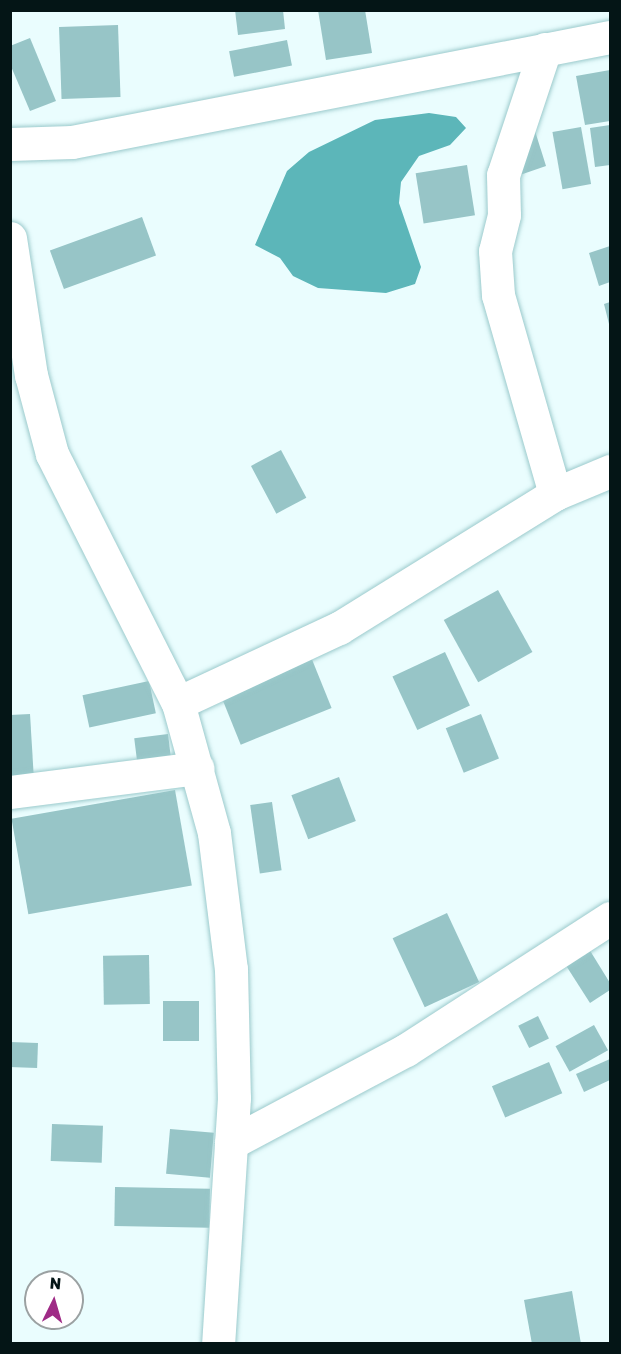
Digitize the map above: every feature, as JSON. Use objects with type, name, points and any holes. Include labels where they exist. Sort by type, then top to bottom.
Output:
[{"type":"street","points":[[10,144],[72,142],[610,37]]},
{"type":"street","points":[[545,49],[503,175],[504,215],[495,251],[498,295],[555,494]]},
{"type":"street","points":[[10,238],[31,375],[52,454],[178,703],[214,833],[231,969],[231,1143],[208,1342]]},
{"type":"street","points":[[178,703],[339,628],[555,494],[610,471]]},
{"type":"street","points":[[10,792],[197,768]]},
{"type":"street","points":[[231,1143],[406,1050],[610,918]]},
{"type":"water","points":[[429,113],[456,117],[466,128],[450,145],[419,156],[401,182],[399,203],[421,267],[415,284],[386,293],[318,288],[293,276],[280,258],[255,245],[287,171],[309,152],[375,120]]},
{"type":"building","points":[[235,10],[283,10],[285,29],[238,35]]},
{"type":"building","points":[[318,10],[365,10],[372,53],[326,60]]},
{"type":"building","points":[[118,25],[121,97],[62,99],[59,27]]},
{"type":"building","points":[[30,38],[56,101],[30,111],[10,64],[10,46]]},
{"type":"building","points":[[287,40],[292,66],[234,77],[229,51]]},
{"type":"building","points":[[610,70],[610,121],[585,125],[576,76]]},
{"type":"building","points":[[610,125],[610,165],[595,167],[590,128]]},
{"type":"building","points":[[581,127],[591,184],[563,189],[552,132]]},
{"type":"building","points":[[535,131],[546,166],[517,176]]},
{"type":"building","points":[[467,165],[475,215],[424,224],[416,173]]},
{"type":"building","points":[[142,217],[156,256],[64,289],[50,251]]},
{"type":"building","points":[[610,246],[610,282],[599,286],[589,253]]},
{"type":"building","points":[[610,302],[610,328],[604,304]]},
{"type":"building","points":[[281,450],[306,498],[276,514],[251,466]]},
{"type":"building","points":[[498,590],[532,652],[478,682],[444,620]]},
{"type":"building","points":[[445,652],[470,705],[417,730],[392,677]]},
{"type":"building","points":[[311,657],[332,708],[241,745],[220,694]]},
{"type":"building","points":[[149,681],[156,713],[89,727],[82,695]]},
{"type":"building","points":[[30,714],[34,780],[10,782],[10,715]]},
{"type":"building","points":[[481,714],[499,759],[464,773],[446,728]]},
{"type":"building","points":[[168,734],[172,767],[138,771],[134,738]]},
{"type":"building","points":[[339,777],[356,821],[308,839],[291,795]]},
{"type":"building","points":[[175,790],[192,886],[28,914],[12,819]]},
{"type":"building","points":[[272,802],[282,870],[260,873],[250,805]]},
{"type":"building","points":[[447,913],[479,982],[425,1007],[393,938]]},
{"type":"building","points":[[589,949],[610,983],[610,990],[590,1003],[565,964]]},
{"type":"building","points":[[149,955],[150,1004],[104,1005],[103,956]]},
{"type":"building","points":[[163,1001],[199,1001],[199,1041],[163,1041]]},
{"type":"building","points":[[538,1016],[549,1038],[529,1048],[518,1026]]},
{"type":"building","points":[[594,1025],[608,1050],[570,1072],[556,1046]]},
{"type":"building","points":[[10,1042],[38,1043],[37,1068],[10,1067]]},
{"type":"building","points":[[610,1059],[610,1080],[584,1092],[576,1074]]},
{"type":"building","points":[[549,1062],[562,1093],[505,1118],[492,1086]]},
{"type":"building","points":[[52,1124],[103,1126],[102,1163],[51,1161]]},
{"type":"building","points":[[170,1129],[214,1133],[210,1178],[166,1174]]},
{"type":"building","points":[[115,1187],[210,1189],[209,1228],[114,1226]]},
{"type":"building","points":[[572,1291],[581,1344],[532,1344],[524,1300]]}]
